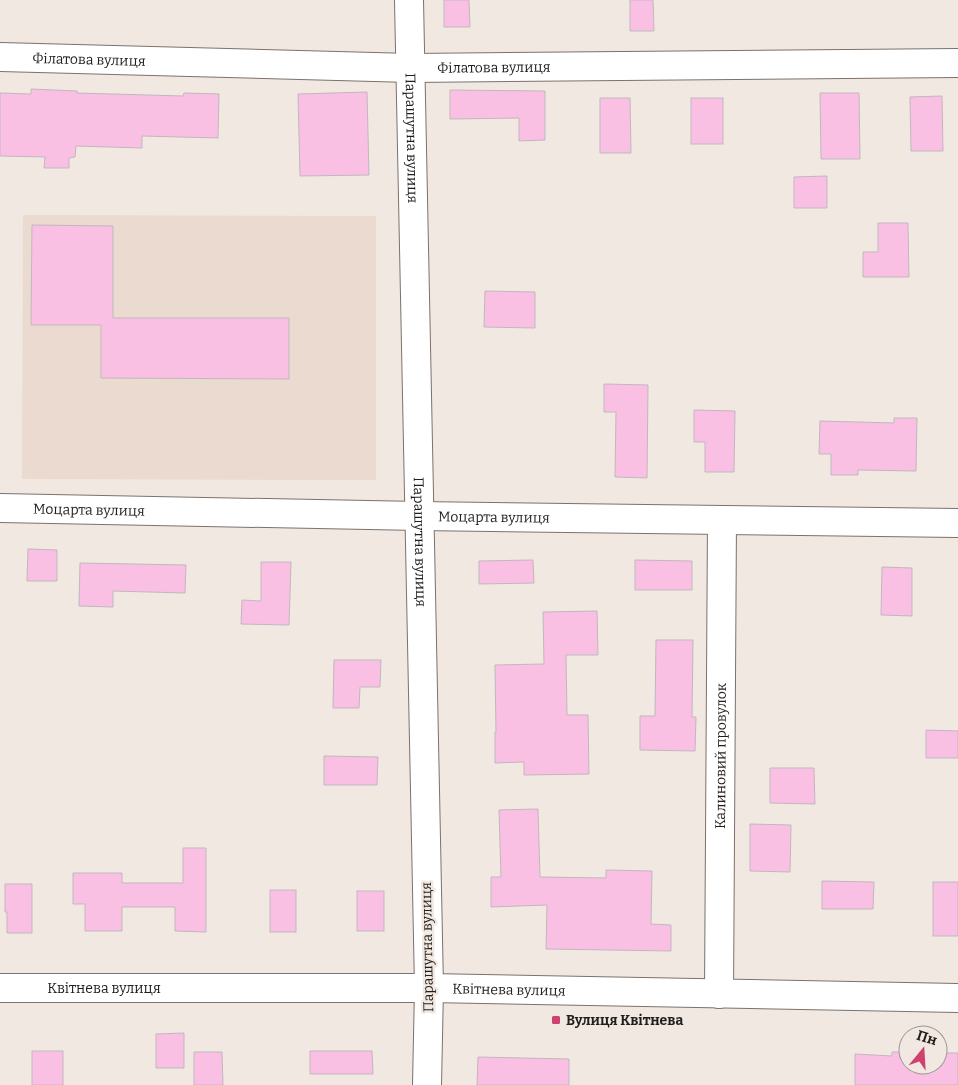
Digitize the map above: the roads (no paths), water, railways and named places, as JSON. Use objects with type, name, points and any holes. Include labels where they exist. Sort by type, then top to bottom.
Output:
[{"type":"street","name":"Парашутна вулиця","points":[[409,0],[429,988],[427,1085]]},
{"type":"street","name":"Філатова вулиця","points":[[0,57],[410,68],[958,63]]},
{"type":"street","name":"Моцарта вулиця","points":[[0,508],[958,523]]},
{"type":"street","name":"Калиновий провулок","points":[[719,994],[722,520]]},
{"type":"street","name":"Квітнева вулиця","points":[[0,988],[429,988],[958,998]]},
{"type":"place","name":"Вулиця Квітнева","points":[[556,1020]]}]
